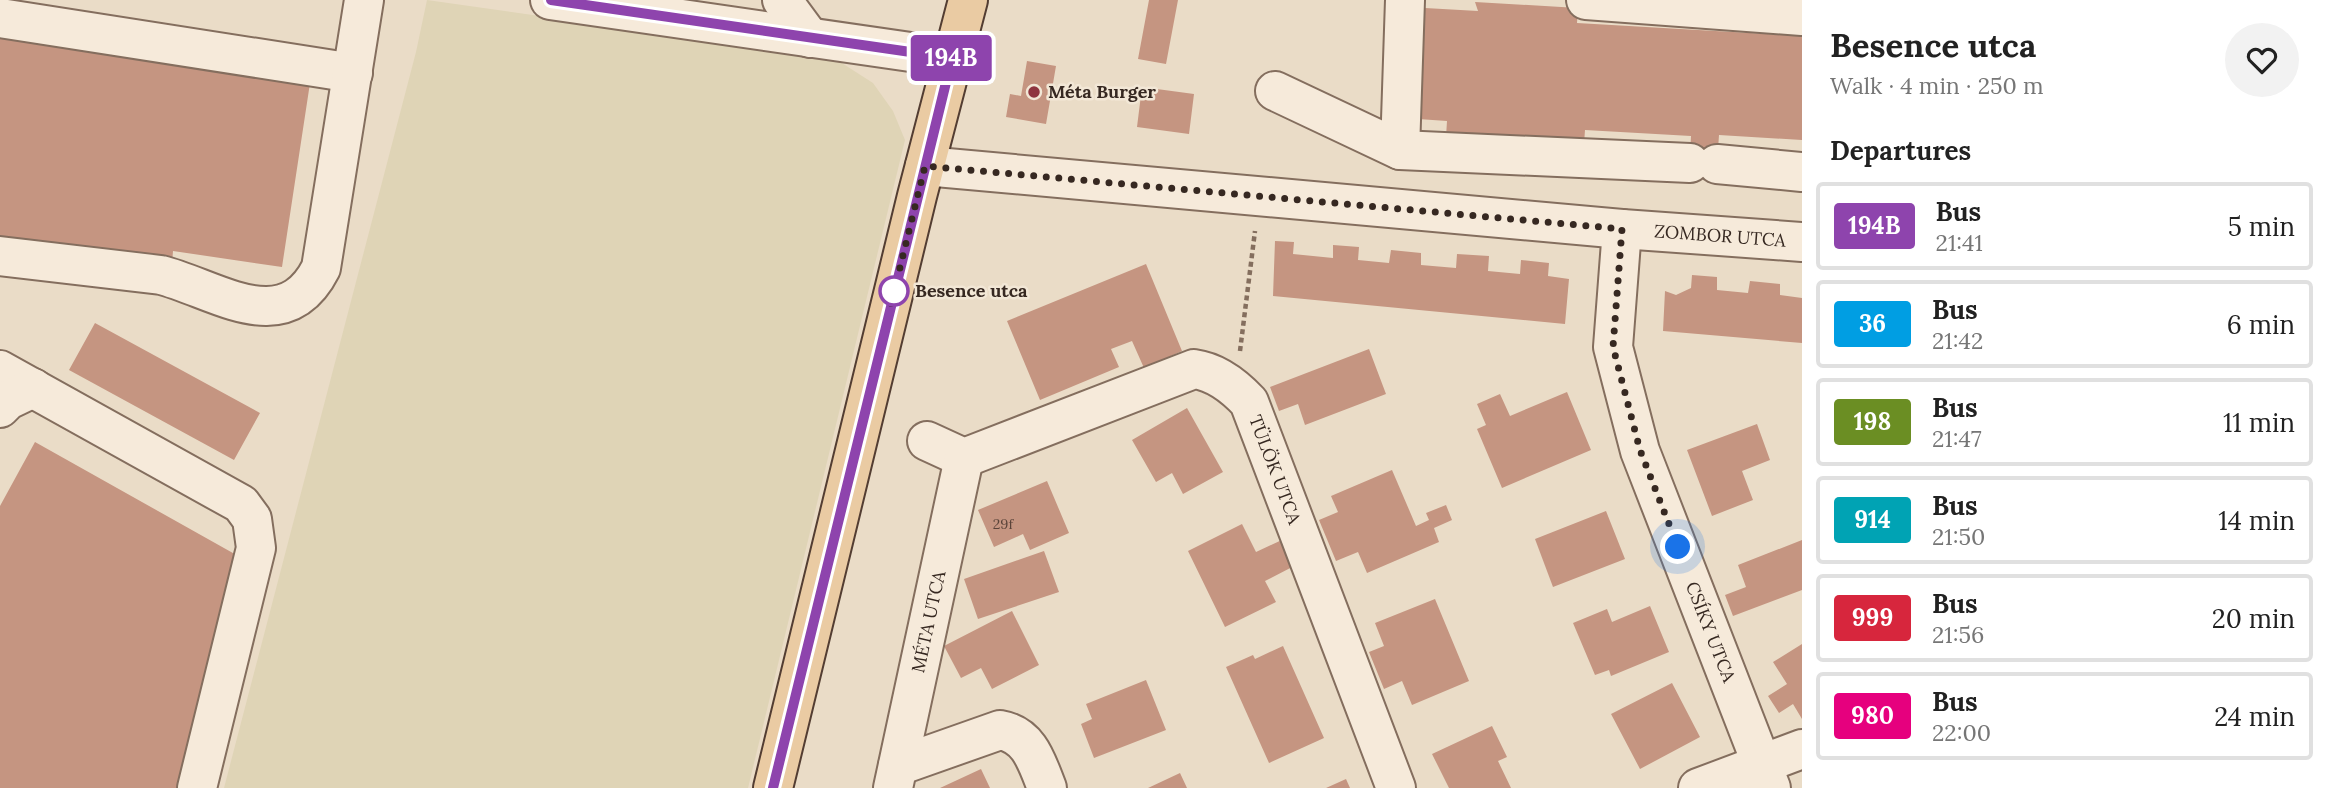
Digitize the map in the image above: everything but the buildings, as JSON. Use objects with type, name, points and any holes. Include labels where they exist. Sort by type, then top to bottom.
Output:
[{"type":"main road","points":[[773,788],[968,0]]},
{"type":"street","points":[[0,256],[161,275],[187,282],[245,306],[261,308],[294,298],[312,285],[321,268],[365,0]]},
{"type":"street","points":[[550,0],[952,58]]},
{"type":"street","points":[[782,0],[810,38]]},
{"type":"street","points":[[1400,150],[1405,0]]},
{"type":"street","points":[[1586,0],[1802,16]]},
{"type":"street","points":[[0,18],[353,73]]},
{"type":"street","points":[[1275,91],[1400,150],[1703,164],[1802,172]]},
{"type":"street","name":"ZOMBOR UTCA","points":[[925,166],[1622,229],[1802,242]]},
{"type":"street","name":"CSÍKY UTCA","points":[[1622,229],[1613,347],[1640,450],[1767,776]]},
{"type":"street","name":"TÜLÖK UTCA","points":[[964,458],[1194,369],[1205,371],[1234,386],[1249,402],[1396,788]]},
{"type":"street","points":[[0,370],[241,504],[252,519],[256,548],[197,788]]},
{"type":"street","points":[[0,408],[8,400],[33,388]]},
{"type":"street","points":[[927,441],[964,458]]},
{"type":"street","name":"MÉTA UTCA","points":[[895,777],[964,458]]},
{"type":"street","points":[[895,777],[983,734],[1000,730],[1012,732],[1026,743],[1047,788]]},
{"type":"street","points":[[1698,788],[1767,776],[1802,748]]},
{"type":"path","points":[[1234,386],[1259,197]]},
{"type":"shaded area","points":[[427,0],[834,58],[873,83],[893,111],[905,140],[748,788],[224,788],[416,52]]},
{"type":"bus line","name":"194B","points":[[551,0],[952,58],[773,788]]},
{"type":"place","name":"Méta Burger","points":[[1034,92]]},
{"type":"place","name":"Besence utca","points":[[894,291]]},
{"type":"route","points":[[894,291],[891,304],[925,166],[1622,229],[1613,347],[1640,450],[1678,547]]}]
